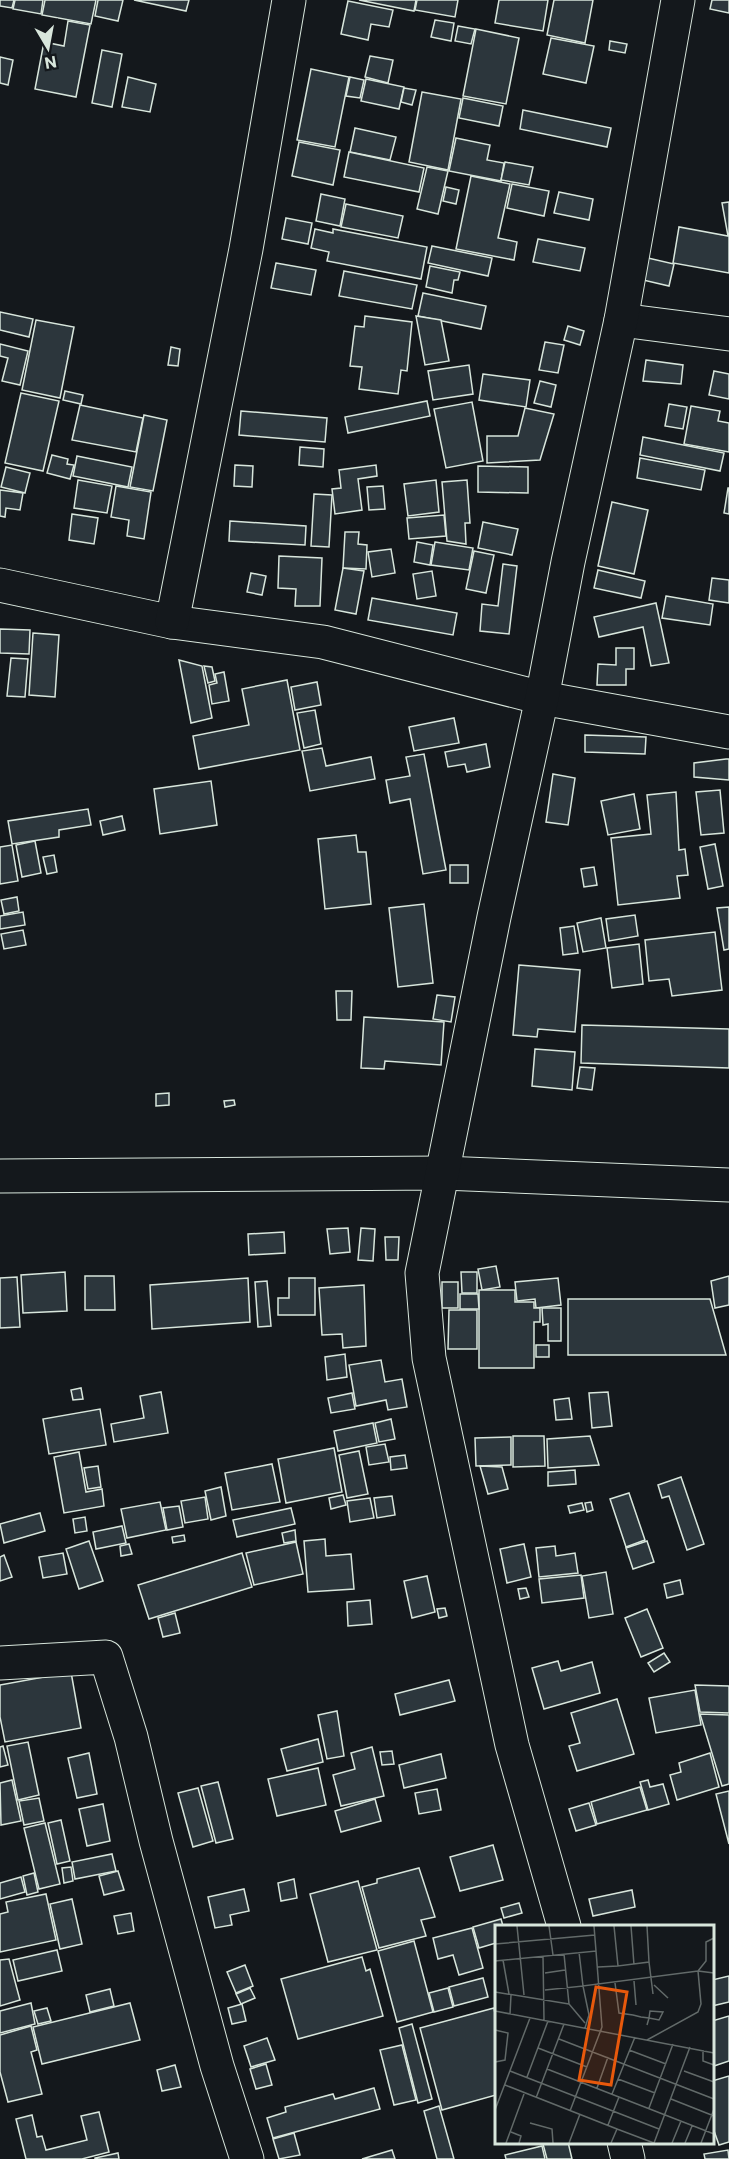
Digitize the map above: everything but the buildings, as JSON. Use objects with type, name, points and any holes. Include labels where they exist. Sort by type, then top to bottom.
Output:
[{"type":"street","points":[[172,622],[246,249],[289,0]]},
{"type":"street","points":[[564,1925],[512,1745],[429,1358],[422,1273],[494,917],[542,698],[568,562],[621,320],[678,0]]},
{"type":"street","points":[[621,320],[729,334]]},
{"type":"street","points":[[0,585],[172,622],[323,642],[542,698],[729,732]]},
{"type":"street","points":[[0,1176],[443,1173],[729,1185]]},
{"type":"street","points":[[0,1663],[106,1657],[131,1737],[156,1840],[217,2066],[247,2159]]},
{"type":"street","points":[[624,2144],[628,2159]]}]
